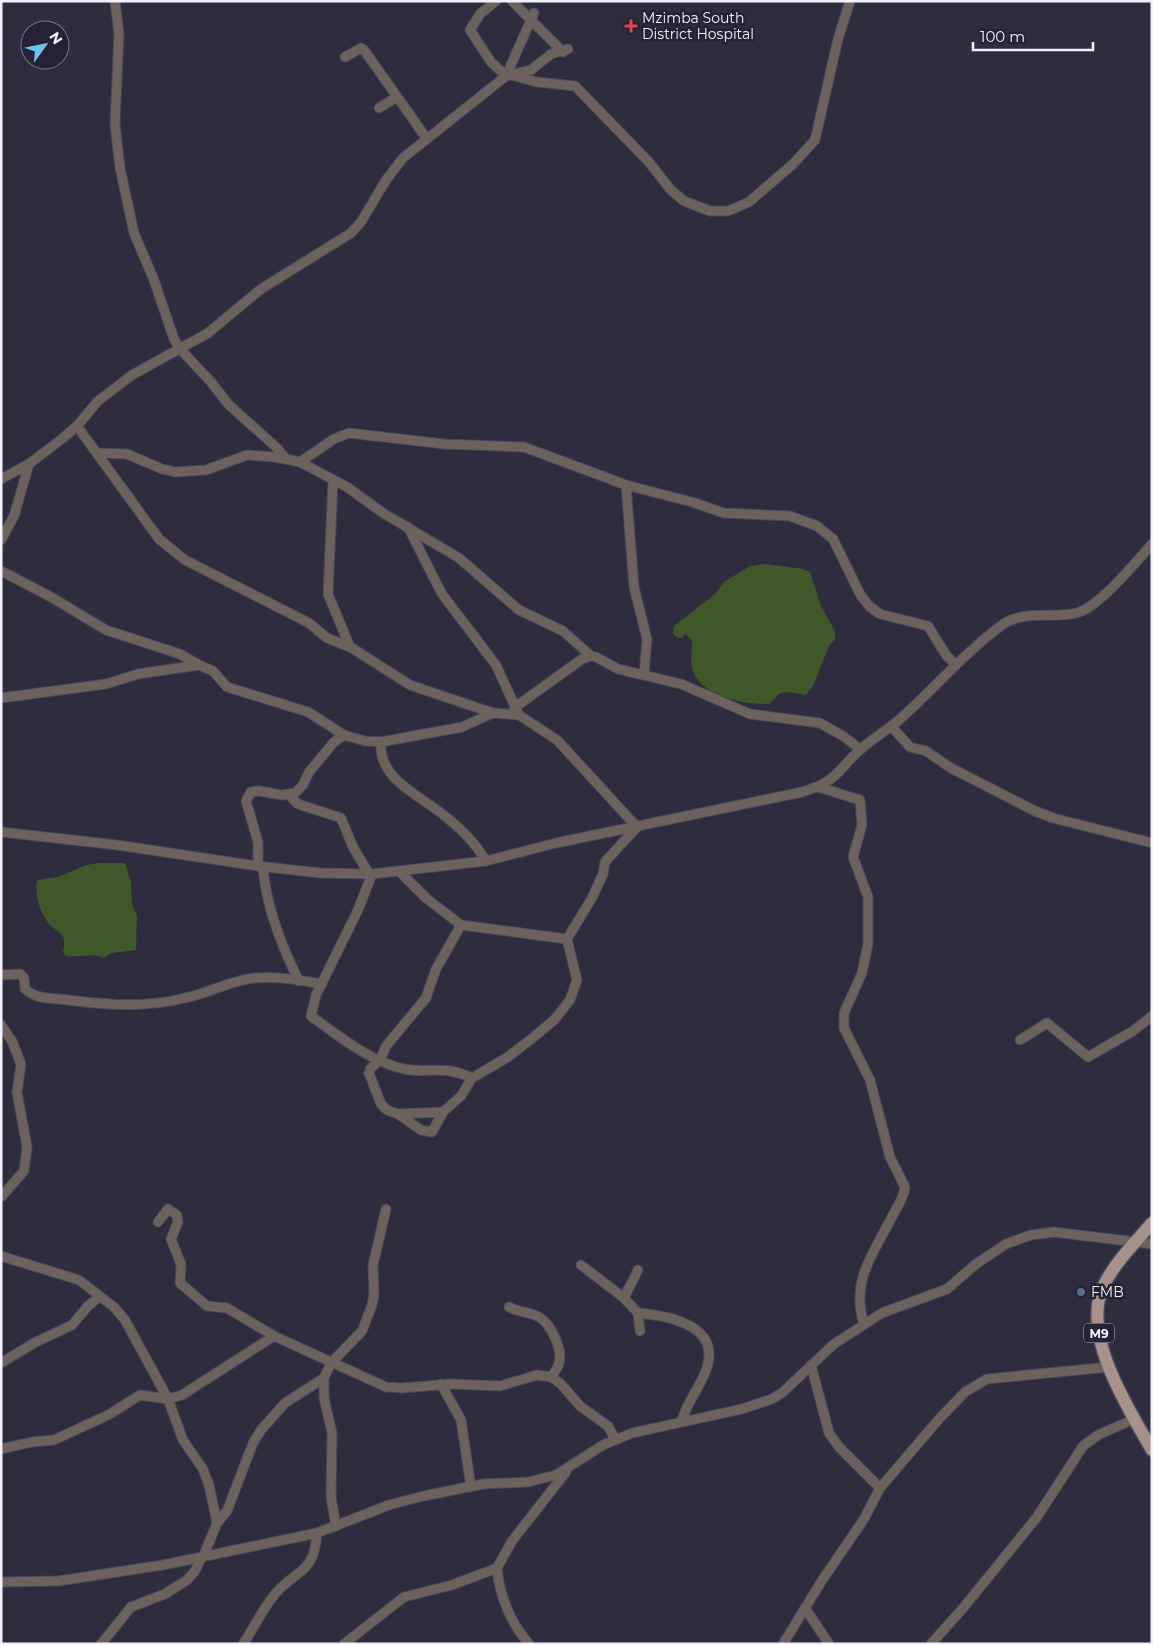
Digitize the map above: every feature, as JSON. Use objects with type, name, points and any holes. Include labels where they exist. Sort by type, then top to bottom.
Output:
[{"type":"main road","name":"M9","points":[[1152,1223],[1110,1274],[1098,1303],[1096,1316],[1109,1367],[1152,1450]]},
{"type":"street","points":[[115,1],[119,39],[115,124],[127,207],[134,233],[154,280],[174,339],[180,349],[211,382],[229,405],[277,448],[286,459]]},
{"type":"street","points":[[496,1],[480,14],[470,30],[491,62],[509,76],[537,82],[575,86],[648,161],[671,190],[684,201],[710,211],[728,211],[749,202],[797,160],[815,140],[838,39],[850,1]]},
{"type":"street","points":[[1,479],[29,464],[77,426],[98,401],[122,381],[150,363],[180,349],[217,327],[261,289],[351,233],[361,222],[394,168],[403,158],[509,76],[531,70],[551,54],[565,50],[533,17],[512,1]]},
{"type":"street","points":[[509,76],[533,17]]},
{"type":"street","points":[[345,57],[361,48],[364,50],[426,139]]},
{"type":"street","points":[[379,108],[397,97]]},
{"type":"street","points":[[77,426],[80,433],[98,453],[159,539],[169,548],[198,567],[309,623],[333,642],[350,647],[418,689],[473,705],[493,713]]},
{"type":"street","points":[[300,462],[340,435],[355,433],[444,444],[524,447],[626,485],[692,502],[730,515],[790,516],[817,526],[833,539],[860,594],[869,606],[880,614],[928,626],[946,655],[955,664]]},
{"type":"street","points":[[98,453],[127,454],[162,469],[175,472],[206,470],[247,455],[300,462],[347,487],[383,513],[459,558],[524,614],[563,631],[590,656]]},
{"type":"street","points":[[1,540],[14,516],[29,464]]},
{"type":"street","points":[[333,480],[328,594],[350,647]]},
{"type":"street","points":[[626,485],[634,587],[647,639],[644,676]]},
{"type":"street","points":[[408,527],[442,594],[496,665],[516,711],[557,740],[637,827]]},
{"type":"street","points":[[1,832],[117,845],[260,867],[320,873],[370,874],[486,861],[556,843],[818,787],[840,773],[860,749],[891,726],[955,664],[1004,624],[1015,618],[1075,613],[1092,606],[1152,544]]},
{"type":"street","points":[[1,572],[51,597],[106,630],[180,654],[213,671],[227,687],[308,712],[344,735],[365,741],[381,742],[462,727],[493,713],[516,711],[582,659],[596,656],[618,669],[676,682],[750,714],[820,723],[843,736],[860,749]]},
{"type":"street","points":[[1,698],[106,684],[138,674],[199,665]]},
{"type":"street","points":[[891,726],[910,747],[926,751],[950,768],[1035,810],[1053,818],[1152,843]]},
{"type":"street","points":[[299,981],[271,912],[260,867],[258,842],[246,804],[247,797],[254,791],[289,795],[298,792],[309,772],[334,742],[344,735]]},
{"type":"street","points":[[381,742],[382,757],[392,774],[409,791],[454,824],[478,848],[486,861]]},
{"type":"street","points":[[818,787],[860,800],[862,806],[861,832],[853,857],[866,890],[869,904],[868,950],[862,973],[844,1012],[843,1019],[847,1035],[870,1080],[890,1157],[905,1186],[904,1192],[862,1277],[858,1307],[864,1324]]},
{"type":"street","points":[[289,795],[298,804],[341,818],[353,847],[370,874]]},
{"type":"street","points":[[462,925],[436,969],[426,998],[386,1046],[380,1060],[370,1069],[370,1076],[384,1107],[421,1130],[430,1132],[433,1131],[443,1112],[462,1096],[472,1078],[508,1057],[530,1040],[554,1020],[570,1000],[577,980],[566,939],[587,908],[603,874],[605,862],[637,827]]},
{"type":"street","points":[[400,872],[426,898],[462,925],[566,939]]},
{"type":"street","points":[[370,874],[358,910],[316,994],[311,1016],[351,1045],[380,1060],[414,1070],[446,1069],[472,1078]]},
{"type":"street","points":[[1,975],[20,974],[24,978],[26,988],[38,996],[109,1006],[150,1004],[181,999],[218,986],[254,978],[285,978],[322,984]]},
{"type":"street","points":[[1020,1040],[1047,1024],[1088,1057],[1133,1031],[1152,1016]]},
{"type":"street","points":[[1,1025],[12,1041],[21,1064],[17,1092],[27,1148],[24,1172],[1,1197]]},
{"type":"street","points":[[398,1114],[443,1112]]},
{"type":"street","points":[[336,1526],[330,1497],[332,1433],[324,1398],[324,1378],[332,1363],[362,1331],[372,1305],[374,1295],[373,1265],[386,1208]]},
{"type":"street","points":[[158,1222],[168,1209],[173,1210],[178,1217],[171,1239],[181,1264],[180,1284],[207,1306],[227,1308],[274,1336],[390,1388],[441,1384],[500,1386],[537,1375],[551,1377],[561,1384],[580,1406],[608,1426],[615,1439]]},
{"type":"street","points":[[1,1582],[58,1581],[202,1557],[317,1533],[402,1501],[471,1486],[528,1482],[556,1475],[568,1470],[615,1439],[682,1420],[742,1409],[772,1398],[783,1392],[834,1344],[864,1324],[898,1306],[947,1290],[997,1250],[1031,1234],[1041,1232],[1069,1233],[1152,1244]]},
{"type":"street","points":[[1,1256],[72,1277],[85,1284],[99,1298],[114,1307],[125,1320],[168,1399],[183,1440],[206,1477],[216,1523]]},
{"type":"street","points":[[581,1266],[624,1298],[638,1313],[640,1331]]},
{"type":"street","points":[[624,1298],[638,1270]]},
{"type":"street","points":[[1,1363],[34,1343],[72,1324],[88,1306],[99,1298]]},
{"type":"street","points":[[509,1307],[540,1318],[550,1330],[560,1358],[560,1363],[551,1377]]},
{"type":"street","points":[[638,1313],[668,1316],[682,1321],[697,1331],[707,1344],[710,1354],[704,1376],[689,1400],[682,1420]]},
{"type":"street","points":[[1,1449],[32,1442],[54,1440],[107,1415],[140,1395],[168,1399],[182,1395],[274,1336]]},
{"type":"street","points":[[812,1365],[829,1433],[839,1447],[880,1488]]},
{"type":"street","points":[[783,1644],[864,1519],[880,1488],[939,1419],[965,1392],[980,1382],[994,1378],[1109,1367]]},
{"type":"street","points":[[101,1644],[131,1607],[170,1592],[187,1580],[195,1571],[216,1523],[227,1511],[253,1443],[261,1430],[285,1403],[324,1378]]},
{"type":"street","points":[[441,1384],[462,1420],[471,1486]]},
{"type":"street","points":[[931,1644],[964,1607],[1037,1517],[1083,1446],[1098,1435],[1134,1418]]},
{"type":"street","points":[[344,1644],[404,1597],[452,1585],[497,1568],[512,1541],[568,1470]]},
{"type":"street","points":[[243,1644],[273,1596],[308,1567],[314,1552],[317,1533]]},
{"type":"street","points":[[497,1568],[504,1600],[518,1628],[529,1644]]},
{"type":"street","points":[[805,1608],[829,1644]]},
{"type":"green space","points":[[766,564],[803,569],[810,572],[821,606],[835,631],[835,639],[829,646],[813,686],[806,695],[786,692],[779,694],[769,704],[747,703],[724,697],[703,686],[696,677],[692,667],[692,640],[685,634],[682,638],[678,638],[673,634],[674,626],[715,594],[724,582],[750,566]]},
{"type":"green space","points":[[99,863],[125,863],[131,882],[132,904],[137,916],[136,950],[112,953],[103,958],[94,955],[66,956],[63,952],[64,943],[62,935],[51,926],[41,911],[37,898],[37,881],[57,877],[84,866]]},
{"type":"place","name":"Mzimba South District Hospital","points":[[631,26]]},
{"type":"place","name":"FMB","points":[[1081,1292]]}]
